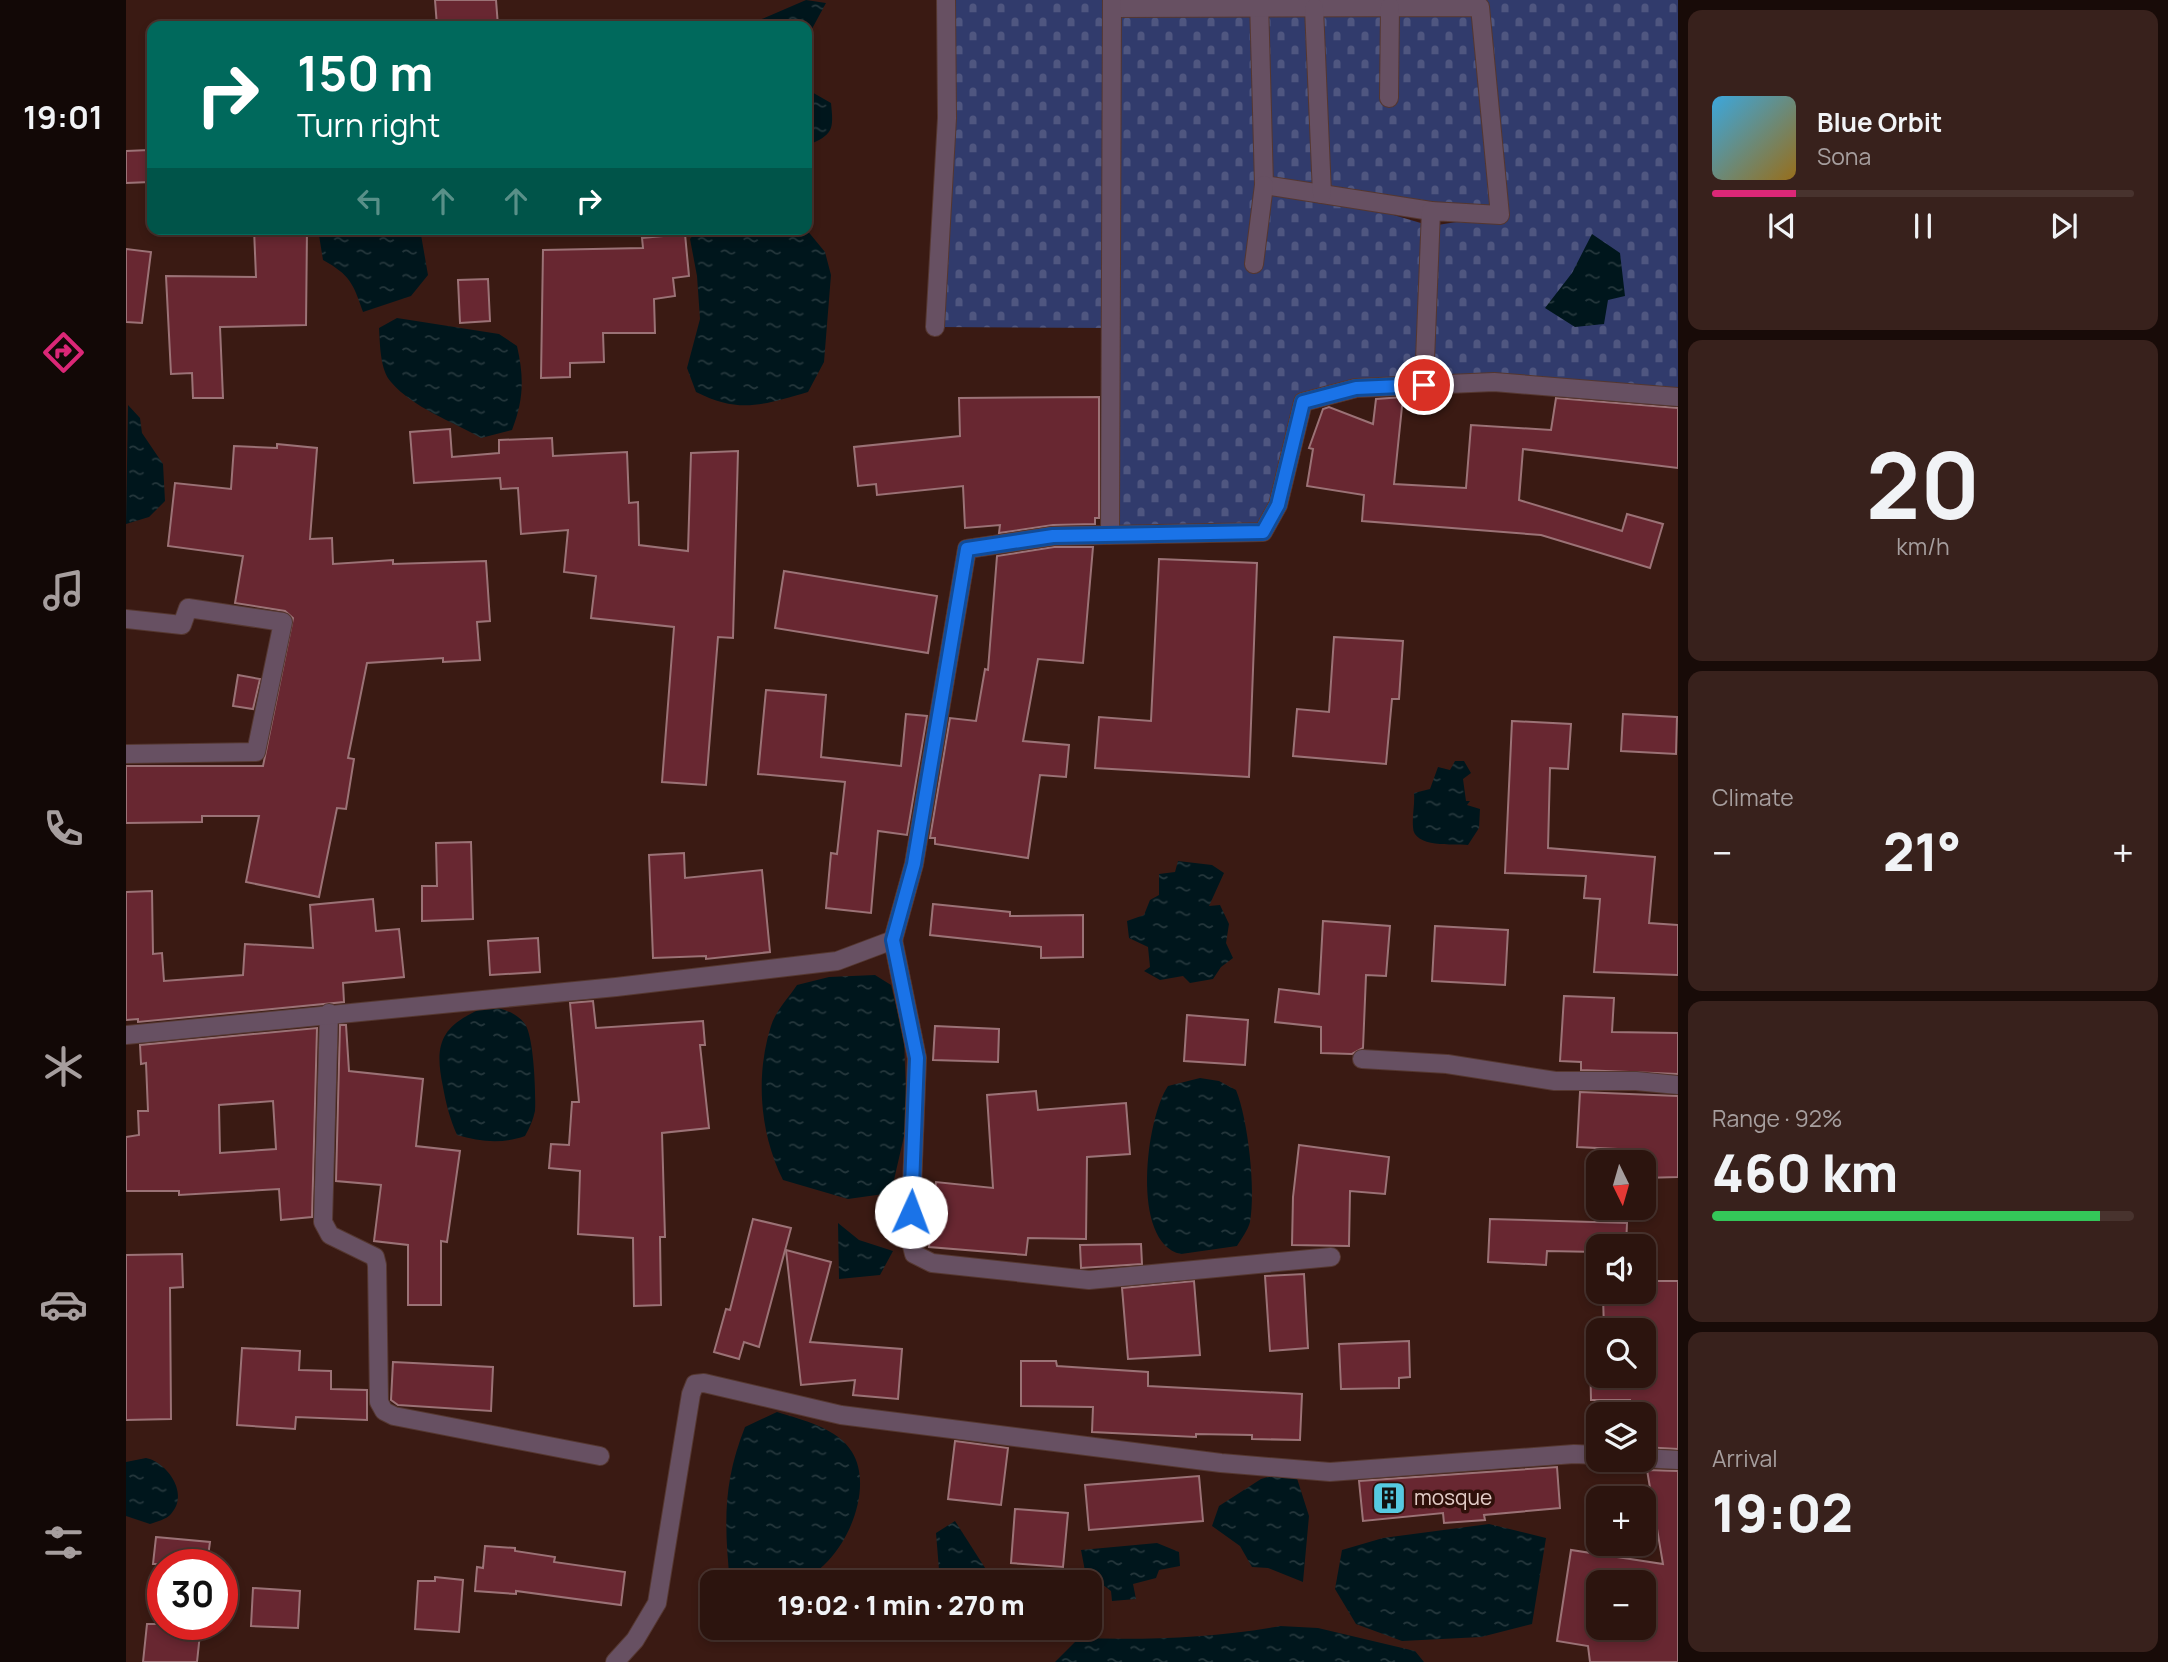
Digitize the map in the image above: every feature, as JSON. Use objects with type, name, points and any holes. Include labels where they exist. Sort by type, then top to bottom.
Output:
[{"type":"street","points":[[935,327],[947,118],[946,0]]},
{"type":"street","points":[[1110,535],[1112,4],[1259,4],[1314,8],[1368,4],[1390,7],[1471,4],[1480,7],[1500,215],[1431,211],[1264,185]]},
{"type":"street","points":[[1254,264],[1264,185],[1259,4]]},
{"type":"street","points":[[1389,97],[1390,7]]},
{"type":"street","points":[[1314,8],[1322,194]]},
{"type":"street","points":[[1424,385],[1431,211]]},
{"type":"street","points":[[1331,1257],[1089,1280],[932,1263],[914,1254],[910,1238],[917,1058],[893,940],[914,864],[967,549],[1053,536],[1263,532],[1278,505],[1303,402],[1356,388],[1494,382],[1678,397]]},
{"type":"street","points":[[126,619],[181,625],[188,608],[283,622],[256,752],[126,754]]},
{"type":"street","points":[[126,1035],[329,1013],[616,987],[837,961],[893,940]]},
{"type":"street","points":[[329,1013],[323,1222],[330,1235],[375,1257],[379,1402],[384,1411],[394,1416],[600,1456]]},
{"type":"street","points":[[1362,1059],[1447,1064],[1555,1081],[1636,1080],[1678,1085]]},
{"type":"street","points":[[615,1662],[635,1640],[657,1602],[691,1394],[695,1384],[704,1383],[841,1415],[1194,1460],[1316,1471],[1586,1454]]},
{"type":"street","points":[[1656,1459],[1678,1460]]},
{"type":"green space","points":[[942,0],[1678,0],[1678,398],[1424,385],[1303,403],[1263,532],[1110,535],[1111,328],[935,327]],"holes":[[[1329,196],[1495,216],[1431,226]]]},
{"type":"water","points":[[806,0],[826,3],[812,29],[812,21],[757,21]]},
{"type":"water","points":[[812,92],[831,103],[832,126],[822,138],[812,143]]},
{"type":"water","points":[[1592,234],[1620,253],[1625,296],[1608,300],[1604,324],[1575,327],[1545,308],[1572,273]]},
{"type":"water","points":[[319,235],[421,235],[428,275],[411,296],[363,312],[345,275],[323,260]]},
{"type":"water","points":[[693,235],[811,235],[825,252],[831,275],[824,362],[808,392],[764,404],[739,405],[696,392],[687,368],[700,319],[697,276],[690,239]]},
{"type":"water","points":[[397,318],[499,334],[517,346],[522,388],[512,430],[481,438],[421,407],[400,391],[385,371],[379,328]]},
{"type":"water","points":[[128,405],[140,418],[142,433],[163,464],[165,501],[149,517],[126,524]]},
{"type":"water","points":[[1455,761],[1464,761],[1471,773],[1463,779],[1466,801],[1470,801],[1467,805],[1480,809],[1479,828],[1468,845],[1427,842],[1415,834],[1413,827],[1414,793],[1430,789],[1438,767],[1450,770]]},
{"type":"water","points":[[1178,861],[1212,865],[1224,873],[1209,906],[1220,905],[1229,924],[1226,943],[1233,958],[1221,967],[1213,979],[1190,983],[1183,976],[1160,980],[1144,971],[1150,967],[1148,947],[1129,938],[1127,921],[1144,915],[1150,900],[1159,895],[1159,874],[1175,872]]},
{"type":"water","points":[[875,975],[891,985],[904,1039],[907,1123],[891,1193],[848,1199],[783,1180],[769,1144],[765,1124],[762,1105],[763,1065],[773,1021],[797,985],[829,977]]},
{"type":"water","points":[[487,1006],[503,1009],[517,1016],[525,1024],[531,1041],[535,1111],[525,1136],[508,1140],[483,1141],[457,1135],[440,1071],[439,1057],[445,1036],[460,1020]]},
{"type":"water","points":[[1200,1078],[1219,1081],[1236,1090],[1247,1136],[1252,1209],[1249,1225],[1237,1246],[1181,1254],[1165,1245],[1154,1228],[1147,1178],[1149,1150],[1160,1102],[1168,1086]]},
{"type":"water","points":[[838,1223],[859,1240],[893,1251],[880,1275],[839,1279]]},
{"type":"water","points":[[777,1412],[829,1431],[852,1452],[859,1469],[857,1508],[839,1547],[817,1570],[729,1570],[727,1503],[733,1466],[745,1427]]},
{"type":"water","points":[[146,1458],[168,1472],[174,1480],[178,1497],[169,1516],[150,1524],[126,1516],[126,1462]]},
{"type":"water","points":[[1294,1469],[1309,1516],[1303,1582],[1268,1568],[1252,1567],[1240,1546],[1212,1526],[1219,1506],[1261,1479]]},
{"type":"water","points":[[955,1521],[986,1570],[939,1570],[936,1533]]},
{"type":"water","points":[[1489,1524],[1546,1538],[1532,1624],[1481,1637],[1402,1641],[1356,1624],[1335,1589],[1342,1550],[1383,1538]]},
{"type":"water","points":[[1157,1543],[1179,1552],[1180,1566],[1159,1570],[1156,1578],[1133,1584],[1136,1599],[1112,1601],[1111,1591],[1102,1584],[1102,1570],[1085,1570],[1081,1550]]},
{"type":"water","points":[[1280,1626],[1318,1628],[1415,1651],[1424,1662],[1055,1662],[1077,1640],[1230,1633]]},
{"type":"building","points":[[435,0],[496,0],[498,21],[437,21]]},
{"type":"building","points":[[147,150],[147,182],[126,183],[126,151]]},
{"type":"building","points":[[254,235],[307,235],[306,325],[220,327],[223,398],[193,398],[192,373],[171,374],[166,276],[256,277]]},
{"type":"building","points":[[685,235],[689,276],[673,278],[675,296],[654,299],[655,333],[603,333],[604,362],[570,363],[570,377],[541,378],[543,250],[643,248],[642,238]]},
{"type":"building","points":[[126,249],[151,252],[142,323],[126,322]]},
{"type":"building","points":[[488,279],[490,321],[460,323],[458,280]]},
{"type":"building","points":[[1099,397],[1099,518],[1095,518],[1095,524],[1053,525],[999,533],[1000,525],[965,528],[963,486],[877,495],[876,484],[858,486],[854,447],[960,436],[959,398]]},
{"type":"building","points":[[1403,397],[1394,484],[1466,488],[1471,425],[1551,430],[1556,398],[1678,408],[1678,468],[1523,449],[1519,500],[1622,531],[1627,514],[1663,524],[1650,568],[1541,535],[1362,521],[1364,495],[1307,486],[1313,449],[1309,448],[1323,409],[1329,407],[1373,424],[1376,399]]},
{"type":"building","points":[[450,429],[452,457],[499,453],[499,440],[552,438],[553,456],[627,452],[629,503],[638,502],[639,545],[688,551],[691,453],[738,451],[733,638],[718,637],[706,785],[662,782],[674,627],[591,618],[596,576],[564,572],[568,530],[521,534],[518,488],[501,489],[500,478],[414,483],[410,432]]},
{"type":"building","points":[[277,444],[317,448],[310,539],[332,538],[333,564],[393,560],[393,564],[486,561],[490,621],[477,622],[480,660],[443,662],[443,658],[367,663],[348,758],[354,759],[346,809],[337,808],[319,897],[246,882],[259,816],[202,816],[202,822],[126,823],[126,766],[263,766],[293,618],[285,611],[235,603],[243,556],[168,546],[175,483],[231,489],[234,446],[277,448]]},
{"type":"building","points":[[1054,547],[1093,547],[1083,663],[1038,659],[1023,741],[1069,745],[1066,777],[1040,775],[1028,858],[935,844],[935,838],[930,838],[950,718],[976,721],[985,669],[988,670],[997,556]]},
{"type":"building","points":[[1159,559],[1257,563],[1249,777],[1095,768],[1099,717],[1151,721]]},
{"type":"building","points":[[784,571],[937,596],[928,653],[775,628]]},
{"type":"building","points":[[1334,637],[1403,641],[1399,699],[1392,699],[1386,764],[1293,756],[1297,709],[1329,712]]},
{"type":"building","points":[[238,675],[260,679],[253,709],[233,706]]},
{"type":"building","points":[[766,690],[826,695],[821,757],[901,766],[906,714],[927,716],[907,835],[878,831],[871,913],[826,908],[831,853],[837,854],[845,782],[758,774]]},
{"type":"building","points":[[1623,714],[1677,717],[1676,754],[1621,751]]},
{"type":"building","points":[[1512,721],[1571,724],[1568,769],[1550,768],[1548,848],[1655,857],[1649,923],[1678,925],[1678,975],[1594,972],[1600,899],[1584,898],[1586,876],[1505,873]]},
{"type":"building","points":[[471,842],[473,919],[422,921],[422,886],[437,886],[436,843]]},
{"type":"building","points":[[684,853],[685,878],[762,870],[770,952],[706,959],[706,956],[653,958],[649,855]]},
{"type":"building","points":[[152,891],[153,954],[162,953],[164,981],[243,975],[245,944],[313,948],[310,905],[373,899],[376,931],[399,929],[404,977],[343,983],[344,1002],[138,1022],[138,1019],[126,1020],[126,892]]},
{"type":"building","points":[[933,904],[1010,912],[1010,916],[1083,915],[1083,957],[1041,958],[1041,947],[930,935]]},
{"type":"building","points":[[1323,921],[1390,926],[1386,976],[1366,975],[1363,1048],[1352,1054],[1321,1053],[1321,1027],[1275,1022],[1279,989],[1319,994]]},
{"type":"building","points":[[1435,926],[1508,930],[1505,985],[1432,981]]},
{"type":"building","points":[[538,938],[540,972],[490,975],[488,941]]},
{"type":"building","points":[[1564,996],[1614,998],[1612,1032],[1678,1033],[1678,1074],[1581,1070],[1581,1062],[1560,1061]]},
{"type":"building","points":[[593,1001],[596,1028],[703,1021],[705,1045],[700,1045],[709,1128],[662,1133],[665,1237],[660,1237],[661,1305],[634,1306],[633,1238],[578,1234],[580,1171],[549,1168],[551,1144],[569,1145],[572,1102],[579,1102],[570,1003]]},
{"type":"building","points":[[1187,1015],[1248,1020],[1245,1065],[1184,1061]]},
{"type":"building","points":[[340,1025],[346,1025],[349,1071],[423,1079],[416,1146],[460,1151],[447,1242],[441,1241],[441,1305],[408,1305],[408,1245],[374,1241],[381,1185],[336,1181]]},
{"type":"building","points":[[935,1026],[999,1029],[998,1062],[933,1060]]},
{"type":"building","points":[[317,1028],[312,1217],[281,1220],[279,1189],[179,1195],[179,1191],[126,1191],[126,1137],[139,1135],[138,1111],[148,1111],[146,1063],[141,1064],[140,1045]],"holes":[[[273,1101],[276,1149],[220,1153],[219,1105]]]},
{"type":"building","points":[[1036,1091],[1038,1110],[1126,1103],[1130,1154],[1087,1157],[1086,1239],[1028,1238],[1026,1255],[929,1247],[936,1182],[993,1188],[987,1095]]},
{"type":"building","points":[[1580,1092],[1678,1096],[1678,1177],[1656,1178],[1656,1150],[1577,1147]]},
{"type":"building","points":[[1299,1145],[1389,1157],[1385,1194],[1350,1191],[1349,1246],[1292,1245],[1293,1197]]},
{"type":"building","points":[[753,1219],[791,1228],[759,1347],[744,1342],[739,1359],[714,1352],[726,1309],[730,1310]]},
{"type":"building","points":[[1490,1219],[1627,1223],[1627,1234],[1586,1234],[1586,1252],[1547,1251],[1546,1265],[1488,1262]]},
{"type":"building","points":[[1141,1244],[1142,1264],[1081,1268],[1080,1245]]},
{"type":"building","points":[[786,1250],[831,1262],[810,1342],[902,1349],[898,1399],[853,1395],[855,1380],[801,1385]]},
{"type":"building","points":[[182,1254],[183,1287],[170,1288],[171,1419],[126,1420],[126,1255]]},
{"type":"building","points":[[1304,1274],[1308,1348],[1270,1351],[1265,1276]]},
{"type":"building","points":[[1194,1281],[1200,1355],[1128,1359],[1122,1288]]},
{"type":"building","points":[[1656,1281],[1678,1281],[1678,1449],[1656,1448],[1656,1402],[1591,1400],[1591,1388],[1656,1388],[1656,1318],[1604,1318],[1603,1304],[1656,1304]]},
{"type":"building","points":[[1409,1341],[1410,1377],[1399,1378],[1399,1388],[1341,1389],[1339,1344]]},
{"type":"building","points":[[242,1348],[300,1351],[299,1370],[331,1371],[331,1389],[367,1390],[367,1420],[296,1417],[295,1429],[237,1425]]},
{"type":"building","points":[[1021,1361],[1056,1361],[1057,1366],[1148,1372],[1148,1386],[1302,1394],[1300,1440],[1252,1439],[1252,1435],[1196,1434],[1196,1437],[1092,1432],[1093,1407],[1021,1406]]},
{"type":"building","points":[[393,1362],[493,1367],[491,1411],[398,1405],[391,1400]]},
{"type":"building","points":[[955,1441],[1008,1448],[1001,1505],[948,1499]]},
{"type":"building","points":[[1557,1467],[1560,1508],[1484,1515],[1485,1520],[1444,1523],[1443,1513],[1363,1521],[1359,1481]]},
{"type":"building","points":[[1678,1471],[1678,1662],[1590,1662],[1588,1646],[1557,1641],[1571,1550],[1586,1552],[1586,1556],[1610,1556],[1663,1564],[1656,1523],[1656,1486],[1650,1486],[1647,1472]]},
{"type":"building","points":[[1199,1476],[1203,1521],[1089,1530],[1085,1485]]},
{"type":"building","points":[[1015,1509],[1068,1513],[1063,1567],[1011,1563]]},
{"type":"building","points":[[156,1537],[210,1542],[209,1549],[155,1549]]},
{"type":"building","points":[[485,1546],[515,1548],[515,1551],[555,1557],[554,1562],[625,1572],[621,1605],[516,1591],[516,1594],[475,1591],[477,1567],[483,1568]]},
{"type":"building","points":[[435,1577],[463,1580],[459,1632],[415,1629],[418,1581],[435,1581]]},
{"type":"building","points":[[253,1588],[300,1591],[298,1628],[251,1626]]},
{"type":"building","points":[[147,1624],[147,1640],[199,1640],[197,1662],[143,1662]]},
{"type":"place","name":"mosque","points":[[1389,1498]]},
{"type":"route","points":[[911,1212],[917,1058],[893,940],[914,864],[967,549],[1053,536],[1263,532],[1278,505],[1303,402],[1356,388],[1424,385]]}]
